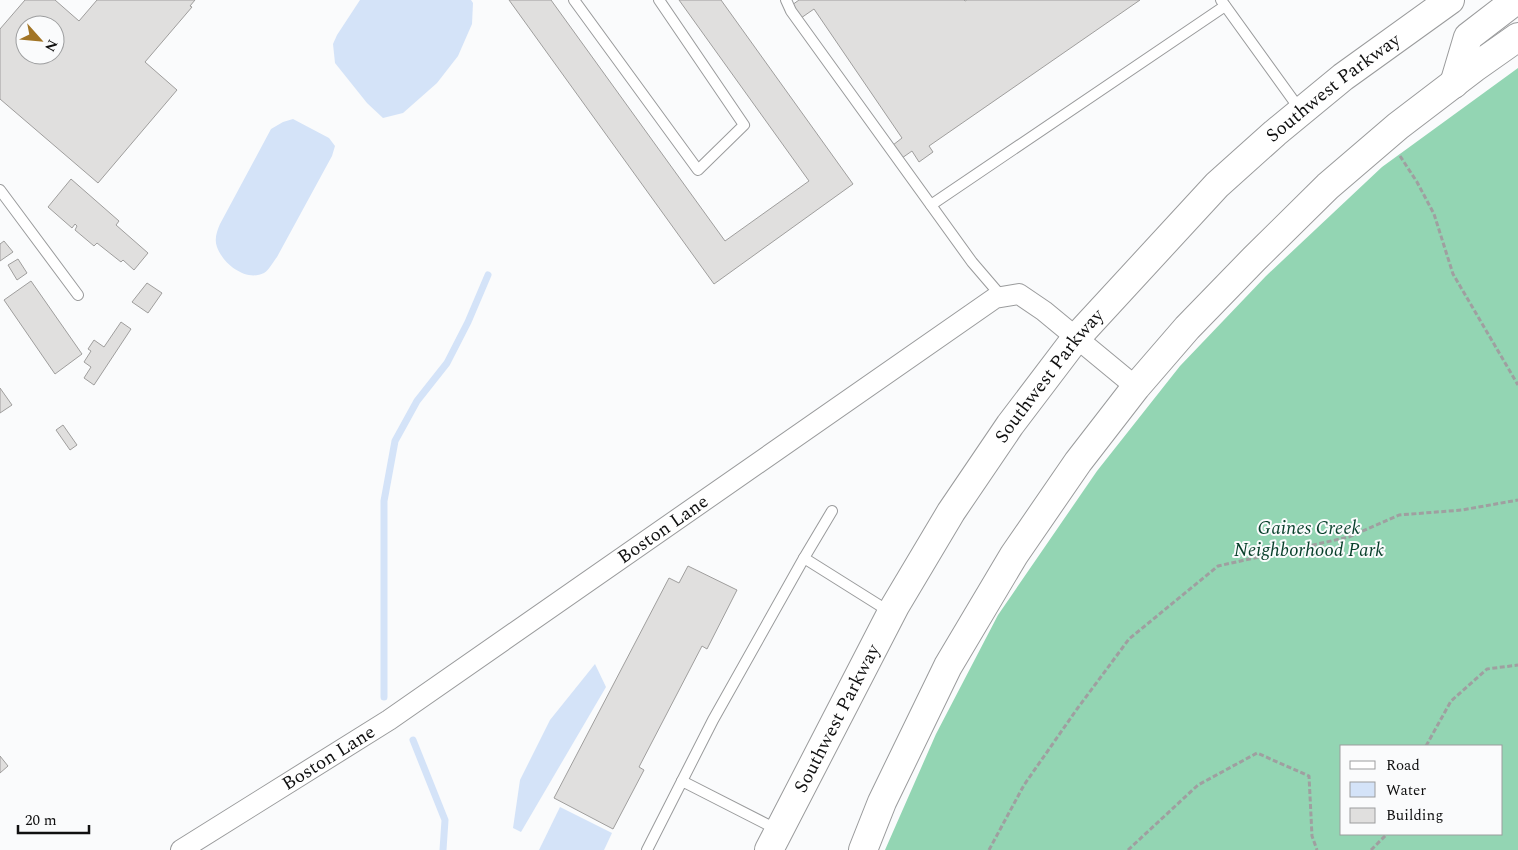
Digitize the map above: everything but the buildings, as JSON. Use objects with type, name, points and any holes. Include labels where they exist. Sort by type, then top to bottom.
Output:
[{"type":"main road","name":"Southwest Parkway","points":[[774,840],[892,613],[950,512],[1010,425],[1076,338],[1217,185],[1343,77],[1450,0]]},
{"type":"main road","points":[[1454,84],[1468,37],[1516,0]]},
{"type":"main road","points":[[862,850],[882,802],[948,666],[1014,555],[1078,462],[1136,387],[1186,328],[1328,186],[1387,135],[1518,37]]},
{"type":"street","points":[[1002,297],[1019,294],[1044,311],[1136,387]]},
{"type":"street","name":"Boston Lane","points":[[181,850],[389,720],[995,298],[1002,297]]},
{"type":"lane","points":[[574,0],[698,170],[744,126],[659,0]]},
{"type":"lane","points":[[786,0],[791,11],[972,262],[1002,297]]},
{"type":"lane","points":[[931,205],[1223,3],[1301,112]]},
{"type":"lane","points":[[0,190],[78,295]]},
{"type":"lane","points":[[647,850],[713,720],[832,511]]},
{"type":"lane","points":[[804,558],[892,613]]},
{"type":"lane","points":[[682,781],[774,840]]},
{"type":"path","points":[[1387,135],[1417,182],[1434,214],[1453,274],[1518,385]]},
{"type":"path","points":[[989,850],[1024,785],[1129,639],[1218,566],[1349,537],[1399,515],[1462,510],[1518,500]]},
{"type":"path","points":[[1427,745],[1451,702],[1487,669],[1518,665]]},
{"type":"path","points":[[1128,850],[1198,785],[1258,753],[1309,776],[1312,836],[1317,850]]},
{"type":"path","points":[[1371,850],[1386,835]]},
{"type":"green space","name":"Gaines Creek Neighborhood Park","points":[[1518,68],[1518,850],[885,850],[936,734],[998,615],[1097,471],[1180,366],[1266,276],[1382,167]]},
{"type":"water","points":[[360,0],[471,0],[473,3],[472,24],[458,56],[437,83],[403,113],[383,118],[367,103],[335,63],[333,44]]},
{"type":"water","points":[[293,119],[329,138],[335,146],[332,156],[277,257],[269,268],[264,273],[257,275],[243,273],[236,270],[224,259],[217,247],[216,235],[220,224],[271,129]]},
{"type":"water","points":[[595,664],[606,687],[521,832],[513,828],[520,780],[550,720]]},
{"type":"water","points":[[560,807],[612,833],[604,850],[539,850]]},
{"type":"waterway","points":[[384,697],[384,501],[395,441],[417,401],[447,363],[468,322],[488,275]]},
{"type":"waterway","points":[[413,740],[445,820],[443,850]]}]
